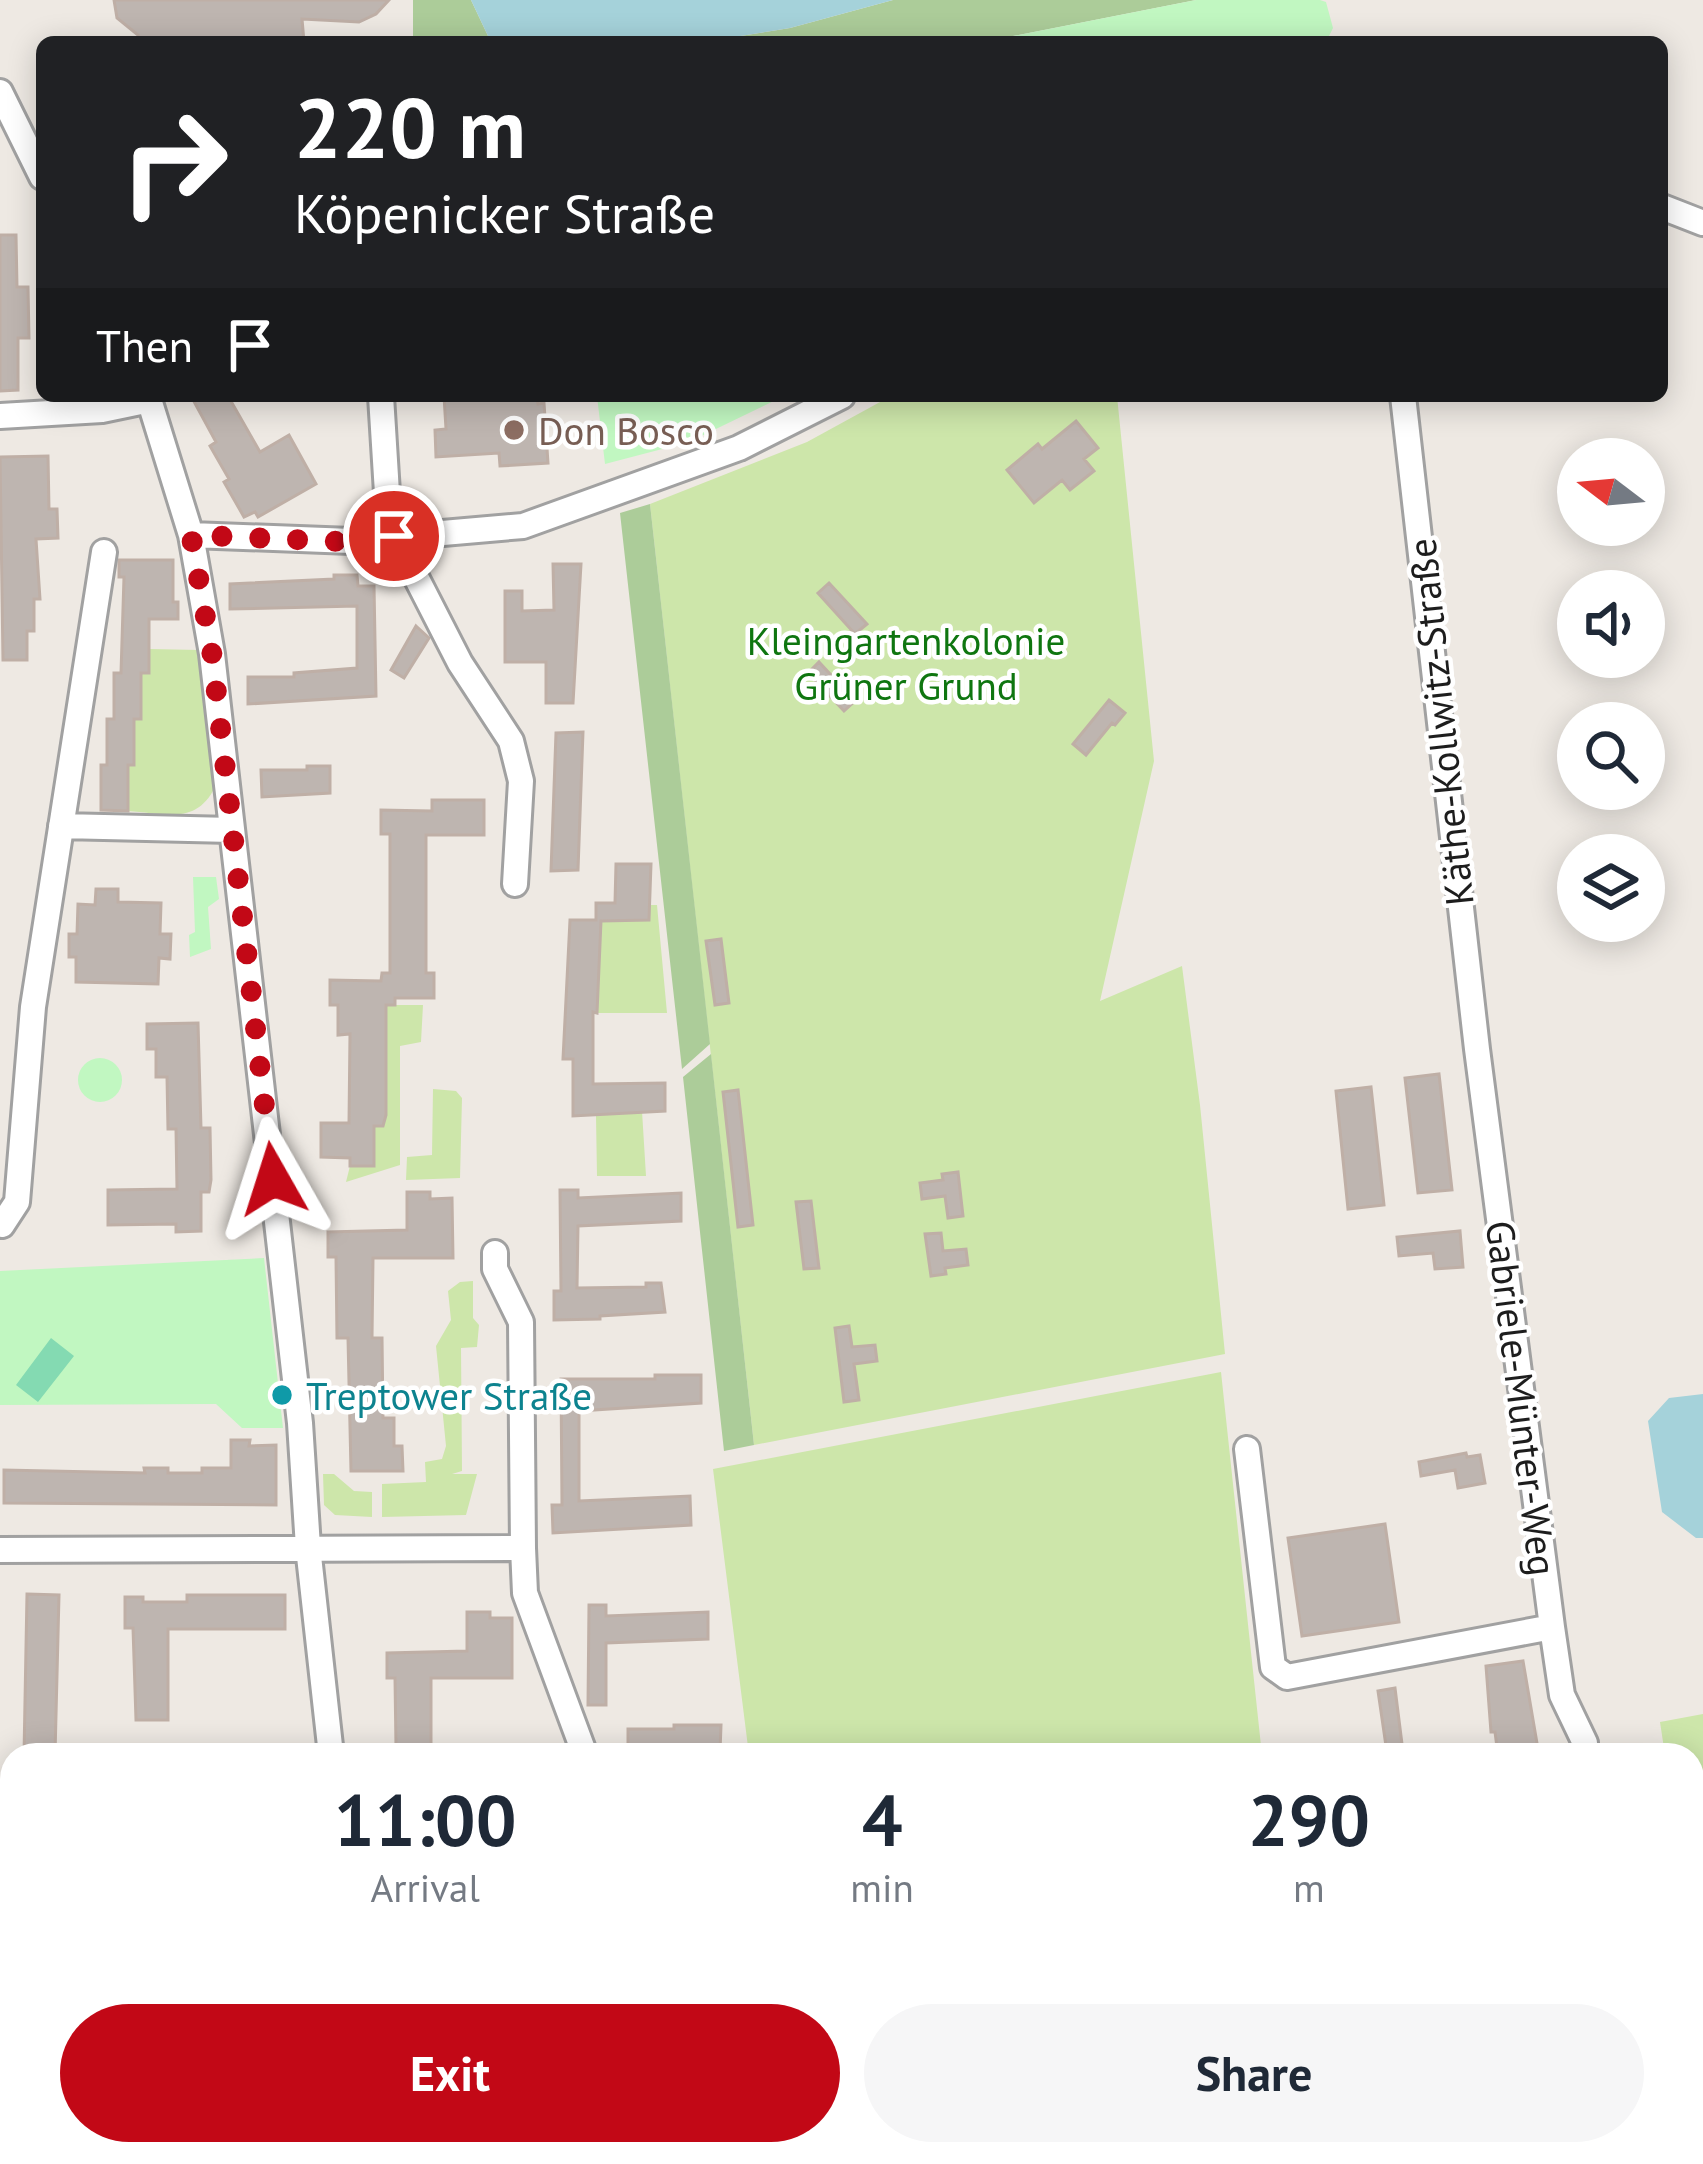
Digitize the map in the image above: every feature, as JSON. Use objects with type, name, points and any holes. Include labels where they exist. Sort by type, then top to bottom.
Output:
[{"type":"street","points":[[0,92],[36,165]]},
{"type":"street","points":[[1668,209],[1703,223]]},
{"type":"street","points":[[0,416],[102,410],[133,402]]},
{"type":"street","points":[[149,402],[191,535],[212,654],[300,1423],[308,1547],[331,1743]]},
{"type":"street","points":[[381,402],[394,536],[460,663],[511,741],[521,781],[515,884]]},
{"type":"street","points":[[191,535],[351,542],[523,526],[739,448],[830,402]]},
{"type":"street","name":"Käthe-Kollwitz-Straße","points":[[1404,402],[1477,1048]]},
{"type":"street","points":[[2,1225],[17,1202],[33,1007],[104,552]]},
{"type":"street","points":[[62,826],[232,830]]},
{"type":"street","name":"Gabriele-Münter-Weg","points":[[1477,1048],[1562,1695],[1585,1743]]},
{"type":"street","points":[[495,1253],[495,1269],[521,1322],[525,1593],[581,1743]]},
{"type":"street","points":[[1247,1449],[1274,1666],[1280,1673],[1287,1677],[1552,1627]]},
{"type":"street","points":[[0,1550],[523,1548]]},
{"type":"green space","points":[[413,0],[471,0],[488,36],[413,36]]},
{"type":"green space","points":[[893,0],[1196,0],[1013,36],[740,36],[790,28]]},
{"type":"green space","points":[[1196,0],[1320,0],[1326,2],[1333,28],[1329,36],[1013,36]]},
{"type":"green space","points":[[598,402],[772,402],[689,442],[605,464]]},
{"type":"green space","name":"Kleingartenkolonie Grüner Grund","points":[[880,402],[1118,402],[1154,761],[1100,1001],[1182,966],[1225,1354],[754,1445],[650,504],[807,442]]},
{"type":"green space","points":[[650,504],[710,1044],[682,1069],[620,513]]},
{"type":"green space","points":[[149,649],[200,650],[215,787],[189,812],[128,811],[128,765],[134,764],[134,719],[141,718],[141,673]]},
{"type":"green space","points":[[193,877],[216,877],[219,899],[208,907],[211,949],[190,957],[189,935],[195,932]]},
{"type":"green space","points":[[649,905],[657,905],[667,1013],[597,1013],[601,920],[649,920]]},
{"type":"green space","points":[[375,1005],[423,1005],[421,1042],[400,1046],[400,1165],[346,1182],[350,1166],[374,1165]]},
{"type":"green space","points":[[711,1054],[754,1445],[724,1451],[683,1077]]},
{"type":"green space","points":[[100,1058],[115,1065],[122,1080],[115,1095],[100,1102],[85,1095],[78,1080],[85,1065]]},
{"type":"green space","points":[[433,1089],[456,1091],[462,1098],[460,1178],[406,1180],[407,1157],[432,1155]]},
{"type":"green space","points":[[642,1111],[646,1176],[597,1176],[596,1116]]},
{"type":"green space","points":[[264,1258],[283,1428],[242,1428],[216,1404],[0,1405],[0,1271]]},
{"type":"green space","points":[[473,1281],[477,1347],[461,1348],[462,1471],[452,1474],[477,1474],[466,1515],[382,1517],[382,1484],[426,1482],[425,1462],[442,1459],[446,1446],[436,1346],[451,1320],[448,1291],[460,1282]]},
{"type":"green space","points":[[51,1338],[74,1356],[38,1402],[16,1385]]},
{"type":"green space","points":[[1221,1372],[1261,1743],[747,1743],[713,1469]]},
{"type":"green space","points":[[323,1474],[334,1474],[354,1491],[372,1492],[372,1517],[335,1515],[324,1505]]},
{"type":"green space","points":[[1703,1714],[1703,1743],[1663,1743],[1660,1722]]},
{"type":"water","points":[[471,0],[893,0],[790,28],[740,36],[488,36]]},
{"type":"water","points":[[1703,1394],[1703,1538],[1696,1538],[1662,1512],[1648,1421],[1669,1398]]},
{"type":"building","points":[[114,0],[389,0],[376,14],[359,22],[302,19],[303,36],[138,36],[117,18]]},
{"type":"building","points":[[0,235],[16,235],[17,287],[28,287],[29,338],[18,338],[18,390],[0,391]]},
{"type":"building","points":[[194,402],[231,402],[260,452],[289,435],[316,484],[258,517],[255,512],[244,517],[210,446],[216,442]]},
{"type":"building","points":[[444,402],[544,403],[548,463],[500,466],[499,453],[436,457],[435,430],[446,429]]},
{"type":"building","points":[[1076,421],[1098,448],[1084,459],[1094,471],[1070,490],[1062,480],[1034,503],[1007,470]]},
{"type":"building","points":[[48,456],[49,509],[57,509],[58,538],[36,539],[40,599],[34,599],[34,631],[27,631],[27,660],[3,660],[0,457]]},
{"type":"building","points":[[119,560],[173,560],[173,602],[178,602],[178,619],[149,619],[149,673],[141,673],[141,719],[134,719],[128,811],[101,810],[107,719],[114,719],[114,673],[121,673],[124,577],[119,577]]},
{"type":"building","points":[[553,564],[581,564],[573,703],[546,703],[546,662],[505,662],[505,591],[522,591],[522,611],[554,610]]},
{"type":"building","points":[[334,575],[357,575],[358,586],[374,586],[376,696],[248,704],[248,677],[294,677],[294,673],[357,668],[357,606],[230,609],[230,584],[334,579]]},
{"type":"building","points":[[829,583],[867,624],[855,634],[818,593]]},
{"type":"building","points":[[416,626],[429,638],[404,678],[391,670]]},
{"type":"building","points":[[819,662],[855,701],[844,711],[808,673]]},
{"type":"building","points":[[1109,700],[1125,713],[1086,755],[1073,744]]},
{"type":"building","points":[[583,732],[578,870],[551,871],[556,733]]},
{"type":"building","points":[[307,766],[330,766],[330,793],[262,797],[261,770],[307,770]]},
{"type":"building","points":[[432,800],[484,800],[484,835],[426,835],[426,973],[434,973],[434,998],[395,998],[395,1005],[386,1005],[386,1115],[383,1126],[374,1126],[374,1166],[350,1166],[350,1158],[321,1157],[321,1123],[349,1123],[350,1034],[338,1035],[338,1005],[330,1005],[330,980],[381,981],[382,973],[390,973],[390,834],[381,834],[381,810],[432,811]]},
{"type":"building","points":[[616,864],[651,864],[649,920],[601,921],[593,1084],[665,1083],[665,1111],[573,1116],[573,1059],[563,1059],[570,920],[596,920],[596,903],[615,903]]},
{"type":"building","points":[[96,889],[118,889],[118,902],[161,903],[160,934],[171,934],[170,959],[159,958],[158,984],[76,982],[76,957],[69,957],[69,934],[77,934],[78,904],[95,905]]},
{"type":"building","points":[[721,939],[729,1003],[715,1005],[706,941]]},
{"type":"building","points":[[198,1023],[201,1128],[210,1128],[211,1180],[209,1192],[201,1192],[201,1231],[176,1232],[176,1224],[108,1225],[108,1190],[177,1189],[176,1129],[168,1129],[167,1077],[156,1077],[156,1049],[147,1049],[147,1024]]},
{"type":"building","points":[[1439,1074],[1452,1190],[1418,1193],[1405,1078]]},
{"type":"building","points":[[1371,1087],[1384,1205],[1348,1209],[1336,1091]]},
{"type":"building","points":[[738,1090],[753,1225],[738,1227],[723,1092]]},
{"type":"building","points":[[958,1172],[963,1216],[948,1218],[945,1196],[922,1199],[920,1183]]},
{"type":"building","points":[[560,1190],[578,1190],[578,1198],[681,1193],[681,1221],[578,1226],[577,1288],[661,1283],[665,1312],[554,1320],[554,1291],[561,1291]]},
{"type":"building","points":[[407,1192],[430,1192],[430,1199],[452,1198],[453,1258],[373,1258],[372,1338],[382,1338],[383,1418],[394,1418],[394,1446],[402,1446],[403,1471],[351,1471],[348,1338],[337,1338],[336,1257],[328,1257],[328,1232],[407,1230]]},
{"type":"building","points":[[811,1201],[819,1268],[804,1269],[796,1202]]},
{"type":"building","points":[[1460,1231],[1463,1267],[1435,1269],[1433,1253],[1399,1256],[1397,1237]]},
{"type":"building","points":[[941,1233],[943,1251],[966,1249],[968,1265],[945,1268],[946,1274],[931,1276],[925,1234]]},
{"type":"building","points":[[849,1326],[852,1347],[875,1345],[877,1361],[854,1364],[859,1400],[844,1402],[835,1328]]},
{"type":"building","points":[[655,1375],[701,1375],[701,1403],[579,1411],[579,1501],[690,1496],[691,1525],[553,1533],[552,1505],[562,1505],[561,1379],[655,1379]]},
{"type":"building","points":[[231,1440],[250,1440],[249,1446],[276,1445],[276,1505],[4,1503],[4,1470],[145,1473],[144,1468],[168,1468],[168,1473],[202,1473],[202,1468],[231,1468]]},
{"type":"building","points":[[1466,1453],[1467,1457],[1480,1455],[1485,1483],[1458,1488],[1455,1470],[1421,1476],[1419,1462]]},
{"type":"building","points":[[1385,1524],[1399,1622],[1302,1636],[1288,1538]]},
{"type":"building","points":[[27,1594],[59,1595],[55,1743],[24,1743]]},
{"type":"building","points":[[187,1595],[285,1595],[285,1629],[168,1629],[168,1720],[136,1720],[133,1628],[125,1628],[125,1597],[187,1602]]},
{"type":"building","points":[[589,1605],[606,1605],[606,1616],[708,1612],[708,1639],[606,1643],[606,1705],[588,1705]]},
{"type":"building","points":[[467,1612],[512,1618],[512,1678],[431,1678],[431,1743],[396,1743],[395,1678],[387,1678],[387,1653],[467,1651]]},
{"type":"building","points":[[1523,1661],[1537,1743],[1496,1743],[1491,1732],[1486,1666]]},
{"type":"building","points":[[1395,1688],[1402,1743],[1386,1743],[1378,1691]]},
{"type":"building","points":[[674,1725],[721,1725],[720,1743],[628,1743],[628,1729],[674,1729]]},
{"type":"place","name":"Don Bosco","points":[[514,430]]},
{"type":"place","name":"Treptower Straße","points":[[282,1395]]},
{"type":"route","points":[[273,1179],[212,654],[191,535],[351,542],[394,536]]}]
